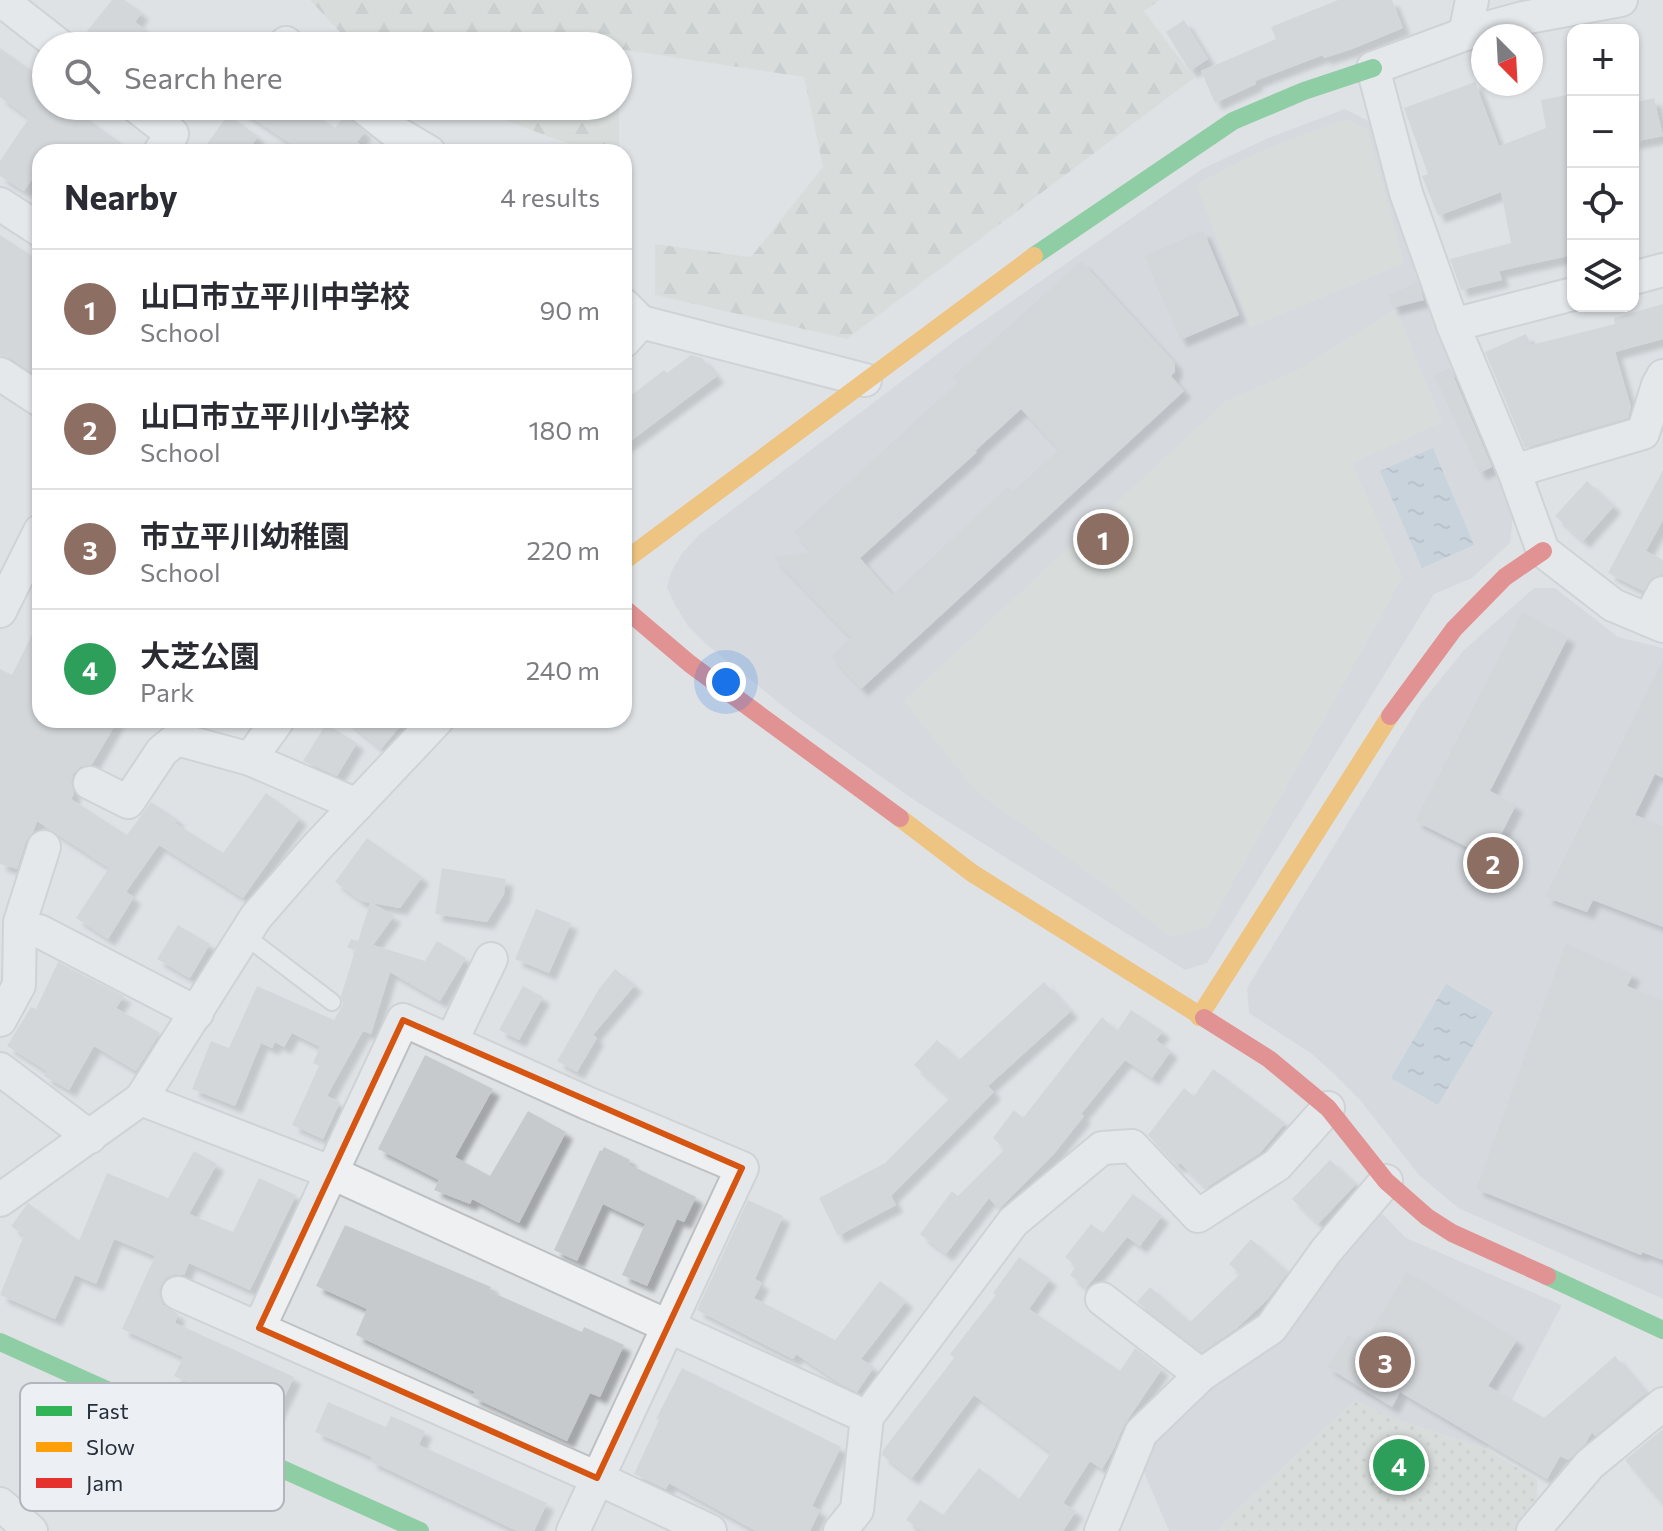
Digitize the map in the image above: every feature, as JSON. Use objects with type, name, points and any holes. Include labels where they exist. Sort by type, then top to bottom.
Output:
[{"type":"street","points":[[1,0],[42,32]]},
{"type":"street","points":[[1465,34],[1472,0]]},
{"type":"street","points":[[632,555],[966,305],[1111,202],[1233,121],[1304,91],[1465,34],[1523,18],[1621,0]]},
{"type":"street","points":[[1373,68],[1406,193],[1453,325],[1514,471],[1543,551],[1613,605],[1658,613]]},
{"type":"street","points":[[154,120],[172,134],[165,144]]},
{"type":"street","points":[[372,120],[387,142]]},
{"type":"street","points":[[0,204],[32,226]]},
{"type":"street","points":[[1639,276],[1663,270]]},
{"type":"street","points":[[1453,325],[1567,296]]},
{"type":"street","points":[[632,323],[865,380]]},
{"type":"street","points":[[0,374],[32,395]]},
{"type":"street","points":[[1514,471],[1643,433],[1663,376]]},
{"type":"street","points":[[0,611],[32,547]]},
{"type":"street","points":[[1199,1017],[1403,695],[1464,619],[1505,577],[1543,551]]},
{"type":"street","points":[[632,615],[690,664],[820,757],[972,873],[1269,1059],[1328,1108],[1386,1181],[1427,1217],[1452,1233],[1663,1330]]},
{"type":"street","points":[[250,759],[272,728]]},
{"type":"street","points":[[0,1200],[141,1099],[244,935],[317,847],[429,728]]},
{"type":"street","points":[[90,783],[128,802],[162,751],[177,739],[250,759],[357,805]]},
{"type":"street","points":[[0,1020],[19,985],[21,914],[44,847]]},
{"type":"street","points":[[21,914],[197,1013]]},
{"type":"street","points":[[451,1042],[491,959]]},
{"type":"street","points":[[259,1328],[403,1020],[742,1168],[573,1531]]},
{"type":"street","points":[[0,1069],[90,1137]]},
{"type":"street","points":[[141,1099],[330,1172],[867,1417]]},
{"type":"street","points":[[840,1531],[857,1510],[867,1417],[1013,1222],[1102,1148],[1132,1146],[1198,1216],[1277,1165],[1328,1108]]},
{"type":"street","points":[[1101,1531],[1141,1433],[1201,1375],[1271,1328],[1326,1251],[1386,1181]]},
{"type":"street","points":[[178,1293],[710,1531]]},
{"type":"street","points":[[1102,1299],[1201,1375]]},
{"type":"street","points":[[0,1342],[91,1383]]},
{"type":"street","points":[[1533,1531],[1590,1464],[1663,1404]]},
{"type":"street","points":[[284,1470],[420,1531]]},
{"type":"street","points":[[0,1504],[31,1531]]},
{"type":"lane","points":[[244,935],[332,1002]]},
{"type":"highlighted area","points":[[403,1020],[742,1168],[597,1478],[259,1328]]},
{"type":"shaded area","points":[[1345,109],[1372,123],[1388,186],[1415,268],[1514,508],[1510,543],[1472,578],[1434,594],[1207,963],[1185,970],[917,802],[794,715],[688,626],[667,587],[682,553],[700,534],[956,340],[1202,169],[1266,139]]},
{"type":"shaded area","points":[[1534,588],[1555,588],[1618,637],[1663,648],[1663,1299],[1458,1208],[1419,1175],[1360,1100],[1332,1072],[1312,1054],[1249,1013],[1247,988],[1421,703],[1464,650]]},
{"type":"shaded area","points":[[1376,1207],[1406,1238],[1562,1305],[1486,1449],[1391,1418],[1355,1401],[1230,1517],[1219,1531],[1169,1531],[1140,1463],[1150,1436]]},
{"type":"green space","points":[[310,0],[1160,0],[1144,11],[1194,78],[847,339],[655,295],[655,244],[751,257],[823,167],[804,77],[632,51],[632,32],[340,32]]},
{"type":"green space","points":[[504,120],[619,120],[619,144],[569,144]]},
{"type":"green space","points":[[1349,120],[1367,129],[1404,263],[1250,327],[1197,185],[1271,148]]},
{"type":"green space","points":[[1396,309],[1442,422],[1352,463],[1402,578],[1208,927],[1171,937],[1109,887],[976,791],[904,701],[1225,402],[1296,371]]},
{"type":"green space","points":[[1355,1401],[1391,1418],[1486,1449],[1537,1480],[1538,1514],[1524,1531],[1219,1531],[1230,1517]]},
{"type":"water","points":[[1433,448],[1474,545],[1422,568],[1380,471]]},
{"type":"water","points":[[1446,984],[1493,1012],[1438,1105],[1391,1078]]},
{"type":"building","points":[[112,0],[125,0],[142,13],[135,22],[148,32],[88,32]]},
{"type":"building","points":[[1338,0],[1392,0],[1403,28],[1352,49],[1324,58],[1323,55],[1255,81],[1256,84],[1215,103],[1201,71],[1276,39],[1271,27]]},
{"type":"building","points":[[1184,20],[1208,59],[1190,71],[1166,32]]},
{"type":"building","points":[[0,48],[32,71],[32,120],[89,120],[122,144],[32,144],[32,179],[24,191],[0,176],[0,161],[29,118],[0,97]]},
{"type":"building","points":[[1471,83],[1471,96],[1480,96],[1499,146],[1546,128],[1541,100],[1567,95],[1567,256],[1499,271],[1502,280],[1461,290],[1450,259],[1511,243],[1501,192],[1438,216],[1422,176],[1428,174],[1404,108]]},
{"type":"building","points":[[1654,98],[1663,136],[1639,141],[1639,102]]},
{"type":"building","points":[[224,120],[235,120],[258,136],[252,144],[207,144]]},
{"type":"building","points":[[255,120],[323,120],[335,128],[341,120],[351,120],[365,132],[357,142],[360,144],[291,144]]},
{"type":"building","points":[[1203,230],[1239,315],[1180,340],[1144,256]]},
{"type":"building","points":[[0,235],[32,256],[32,372],[0,355]]},
{"type":"building","points":[[1081,261],[1175,363],[1175,372],[1171,376],[1184,391],[861,689],[831,656],[851,638],[773,557],[812,552],[794,532],[958,382],[952,377]],"holes":[[[1021,409],[1059,449],[1013,491],[1008,486],[892,595],[860,558]]]},
{"type":"building","points":[[1418,282],[1424,300],[1392,308],[1388,295]]},
{"type":"building","points":[[1663,304],[1663,339],[1615,352],[1631,407],[1628,418],[1525,448],[1485,352],[1526,334],[1531,345],[1615,324],[1614,318]]},
{"type":"building","points":[[691,355],[702,358],[717,376],[632,440],[632,395],[664,370],[667,373]]},
{"type":"building","points":[[1450,368],[1492,467],[1479,473],[1434,375]]},
{"type":"building","points":[[1663,470],[1663,520],[1646,551],[1663,560],[1663,574],[1652,578],[1643,591],[1608,573]]},
{"type":"building","points":[[1587,481],[1614,506],[1583,541],[1555,516]]},
{"type":"building","points":[[1522,612],[1568,637],[1490,791],[1516,805],[1489,858],[1415,821]]},
{"type":"building","points":[[32,634],[32,728],[113,728],[92,764],[80,767],[73,774],[71,783],[74,794],[71,799],[127,835],[151,802],[177,819],[175,823],[223,853],[266,793],[300,818],[243,898],[159,845],[126,892],[134,897],[108,939],[76,918],[109,868],[37,821],[26,841],[17,869],[0,864],[0,669],[12,675]]},
{"type":"building","points":[[1663,659],[1663,778],[1655,774],[1635,815],[1663,826],[1663,927],[1593,900],[1587,912],[1545,897]]},
{"type":"building","points":[[324,728],[333,728],[357,743],[337,776],[303,761]]},
{"type":"building","points":[[355,728],[398,728],[381,749]]},
{"type":"building","points":[[367,838],[422,877],[400,908],[372,903],[394,916],[373,945],[425,961],[437,941],[466,958],[440,1001],[390,972],[371,1034],[363,1031],[327,1096],[340,1102],[323,1139],[292,1125],[319,1066],[313,1063],[320,1047],[292,1033],[284,1047],[275,1042],[272,1048],[261,1043],[235,1106],[192,1089],[211,1041],[229,1048],[257,986],[334,1020],[343,1004],[341,996],[355,951],[347,947],[351,939],[358,941],[370,903],[361,901],[335,882]]},
{"type":"building","points":[[442,868],[506,879],[504,894],[487,922],[435,914]]},
{"type":"building","points":[[536,909],[571,923],[549,973],[515,959]]},
{"type":"building","points":[[178,925],[210,944],[190,978],[157,959]]},
{"type":"building","points":[[1566,943],[1633,974],[1627,986],[1663,1001],[1663,1260],[1642,1252],[1641,1255],[1476,1189]]},
{"type":"building","points":[[58,962],[124,996],[116,1008],[160,1033],[136,1071],[94,1046],[69,1090],[44,1076],[47,1071],[7,1046],[31,1007],[36,1009]]},
{"type":"building","points":[[615,969],[635,985],[593,1035],[597,1038],[577,1072],[557,1061],[599,989]]},
{"type":"building","points":[[1044,982],[1071,1011],[988,1086],[994,1092],[891,1196],[896,1205],[838,1236],[819,1198],[885,1163],[950,1098],[914,1065],[937,1040],[959,1060]]},
{"type":"building","points":[[523,986],[543,997],[519,1040],[499,1030]]},
{"type":"building","points":[[1131,1010],[1163,1031],[1156,1040],[1171,1051],[1152,1078],[1125,1060],[1081,1114],[1084,1116],[1053,1155],[999,1209],[989,1198],[946,1254],[920,1234],[952,1191],[958,1196],[1005,1149],[993,1138],[1014,1110],[1023,1118],[1102,1017],[1117,1031]]},
{"type":"building","points":[[425,1055],[493,1089],[455,1157],[490,1176],[528,1111],[566,1132],[519,1223],[472,1199],[470,1204],[434,1190],[439,1180],[378,1149]]},
{"type":"building","points":[[1213,1069],[1285,1123],[1260,1153],[1206,1188],[1180,1163],[1177,1166],[1148,1135],[1184,1088],[1194,1096]]},
{"type":"building","points":[[604,1147],[630,1160],[628,1164],[696,1197],[684,1222],[677,1219],[647,1286],[622,1275],[645,1224],[603,1204],[577,1261],[554,1250]]},
{"type":"building","points":[[194,1151],[217,1164],[189,1214],[233,1232],[259,1178],[296,1195],[250,1290],[189,1263],[184,1275],[175,1274],[166,1278],[159,1294],[163,1305],[178,1314],[175,1323],[294,1377],[284,1398],[284,1383],[189,1383],[174,1376],[183,1357],[122,1329],[155,1256],[114,1239],[96,1284],[75,1275],[55,1319],[0,1295],[24,1235],[11,1226],[28,1203],[79,1241],[107,1173],[168,1198]]},
{"type":"building","points":[[1330,1160],[1356,1184],[1318,1224],[1292,1199]]},
{"type":"building","points":[[1133,1194],[1162,1216],[1140,1246],[1127,1237],[1086,1288],[1070,1275],[1076,1266],[1065,1257],[1091,1224],[1103,1233]]},
{"type":"building","points":[[748,1200],[783,1216],[755,1279],[762,1283],[754,1298],[835,1340],[880,1281],[906,1301],[861,1359],[874,1367],[857,1392],[796,1354],[793,1359],[697,1310]]},
{"type":"building","points":[[345,1225],[491,1287],[489,1291],[582,1332],[584,1327],[624,1345],[600,1397],[590,1393],[567,1441],[472,1397],[475,1392],[356,1335],[367,1309],[316,1286]]},
{"type":"building","points":[[1251,1239],[1288,1272],[1268,1299],[1237,1328],[1202,1352],[1137,1302],[1150,1287],[1190,1322],[1240,1274],[1229,1264]]},
{"type":"building","points":[[1019,1257],[1050,1279],[1029,1309],[1120,1371],[1135,1348],[1162,1369],[1124,1425],[1102,1469],[1090,1461],[1063,1503],[1076,1511],[1063,1531],[922,1531],[906,1520],[920,1500],[943,1515],[979,1468],[1019,1499],[1051,1453],[974,1395],[912,1478],[882,1455],[954,1358],[950,1354],[996,1295],[993,1293]]},
{"type":"building","points":[[1407,1272],[1517,1340],[1488,1386],[1544,1418],[1615,1356],[1646,1393],[1595,1436],[1592,1432],[1585,1444],[1568,1460],[1560,1456],[1547,1479],[1400,1392],[1392,1407],[1327,1367],[1348,1335],[1363,1344]]},
{"type":"building","points":[[682,1368],[841,1447],[812,1506],[820,1510],[810,1531],[756,1531],[669,1483],[666,1489],[634,1474],[659,1420],[656,1419]]},
{"type":"building","points":[[328,1402],[386,1427],[391,1416],[425,1431],[419,1445],[547,1503],[534,1531],[517,1531],[370,1461],[372,1457],[315,1432]]},
{"type":"building","points":[[1663,1429],[1663,1505],[1625,1460]]},
{"type":"traffic: fast","points":[[1034,256],[1233,121],[1304,91],[1373,68]]},
{"type":"traffic: fast","points":[[1547,1276],[1663,1330]]},
{"type":"traffic: fast","points":[[0,1342],[91,1383]]},
{"type":"traffic: fast","points":[[284,1470],[420,1531]]},
{"type":"traffic: slow","points":[[632,555],[1034,256]]},
{"type":"traffic: slow","points":[[1199,1017],[1390,716]]},
{"type":"traffic: slow","points":[[900,818],[972,873],[1204,1018]]},
{"type":"traffic: jam","points":[[1390,716],[1454,629],[1505,577],[1543,551]]},
{"type":"traffic: jam","points":[[632,615],[690,664],[900,818]]},
{"type":"traffic: jam","points":[[1204,1018],[1269,1059],[1328,1108],[1386,1181],[1427,1217],[1452,1233],[1547,1276]]},
{"type":"place","name":"山口市立平川中学校","points":[[1103,539]]},
{"type":"place","name":"山口市立平川小学校","points":[[1493,863]]},
{"type":"place","name":"市立平川幼稚園","points":[[1385,1362]]},
{"type":"place","name":"大芝公園","points":[[1399,1465]]}]
